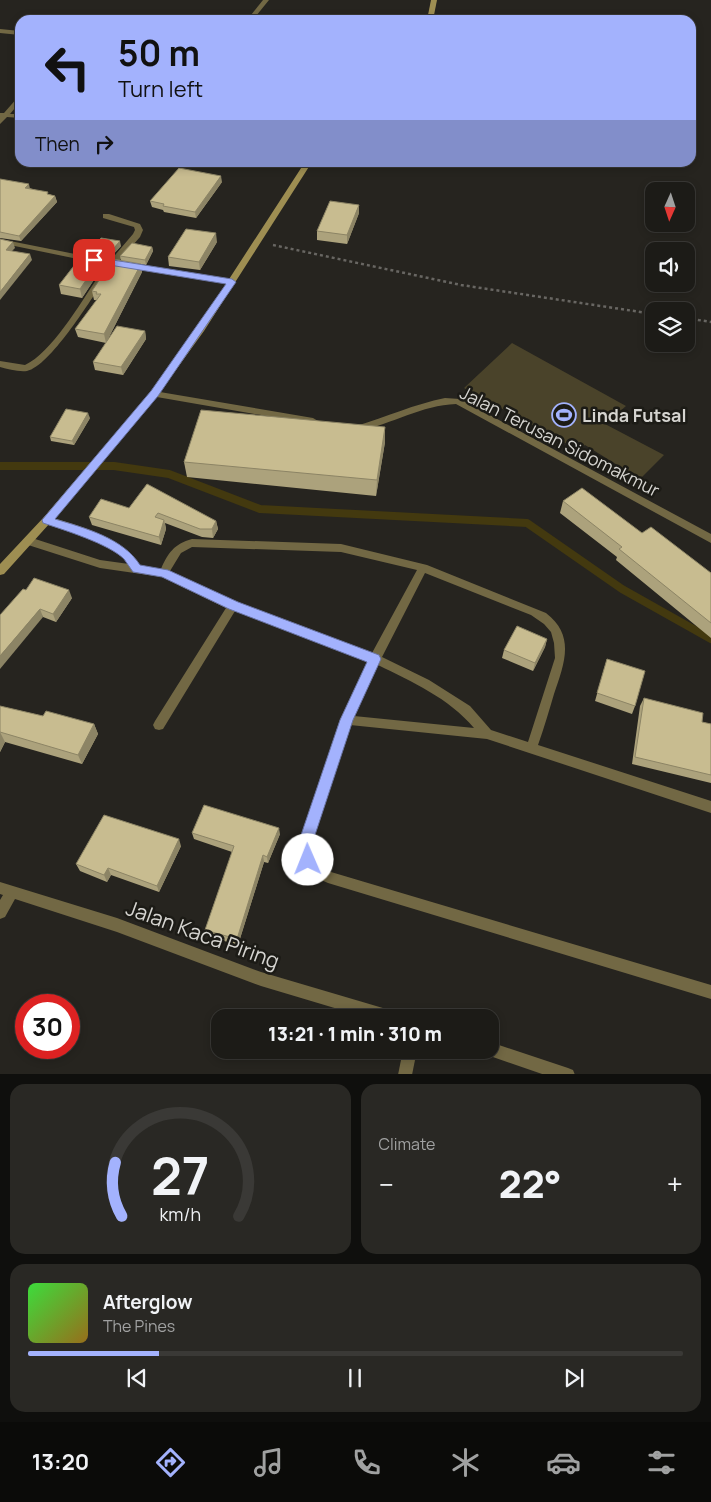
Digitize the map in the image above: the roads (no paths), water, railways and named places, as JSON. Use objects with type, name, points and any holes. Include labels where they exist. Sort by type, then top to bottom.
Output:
[{"type":"main road","points":[[431,15],[434,0]]},
{"type":"main road","points":[[0,571],[29,541],[154,394],[232,282],[306,167]]},
{"type":"street","points":[[254,15],[266,0]]},
{"type":"street","points":[[0,31],[15,32]]},
{"type":"street","points":[[2,117],[15,103]]},
{"type":"street","points":[[2,117],[15,116]]},
{"type":"street","points":[[0,364],[28,368],[36,364],[72,323],[113,264],[137,235],[139,230],[137,226],[106,216]]},
{"type":"street","points":[[0,241],[113,264],[232,282]]},
{"type":"street","points":[[154,394],[321,423]]},
{"type":"street","name":"Jalan Terusan Sidomakmur","points":[[349,428],[374,424],[405,415],[436,402],[457,401],[711,539]]},
{"type":"street","points":[[47,520],[77,530],[118,549],[128,556],[137,569]]},
{"type":"street","points":[[29,541],[100,564],[164,573],[234,606],[375,659],[425,683],[466,710],[487,734]]},
{"type":"street","points":[[164,573],[174,551],[185,544],[192,543],[341,548],[386,557],[423,568],[536,612],[546,618],[556,628],[561,643],[560,658],[532,746]]},
{"type":"street","points":[[423,568],[375,659],[346,720],[307,838],[305,851],[308,860],[315,868],[328,877],[711,992]]},
{"type":"street","points":[[158,725],[234,606]]},
{"type":"street","points":[[346,720],[487,734],[532,746],[711,807]]},
{"type":"street","points":[[0,912],[6,890]]},
{"type":"street","name":"Jalan Kaca Piring","points":[[6,890],[118,925],[262,979],[363,1009]]},
{"type":"street","points":[[499,1052],[568,1074]]},
{"type":"street","points":[[405,1074],[408,1059]]},
{"type":"waterway","points":[[0,466],[114,466],[169,474],[260,509],[527,523],[622,589],[711,639]]},
{"type":"place","name":"Linda Futsal","points":[[564,415]]}]
